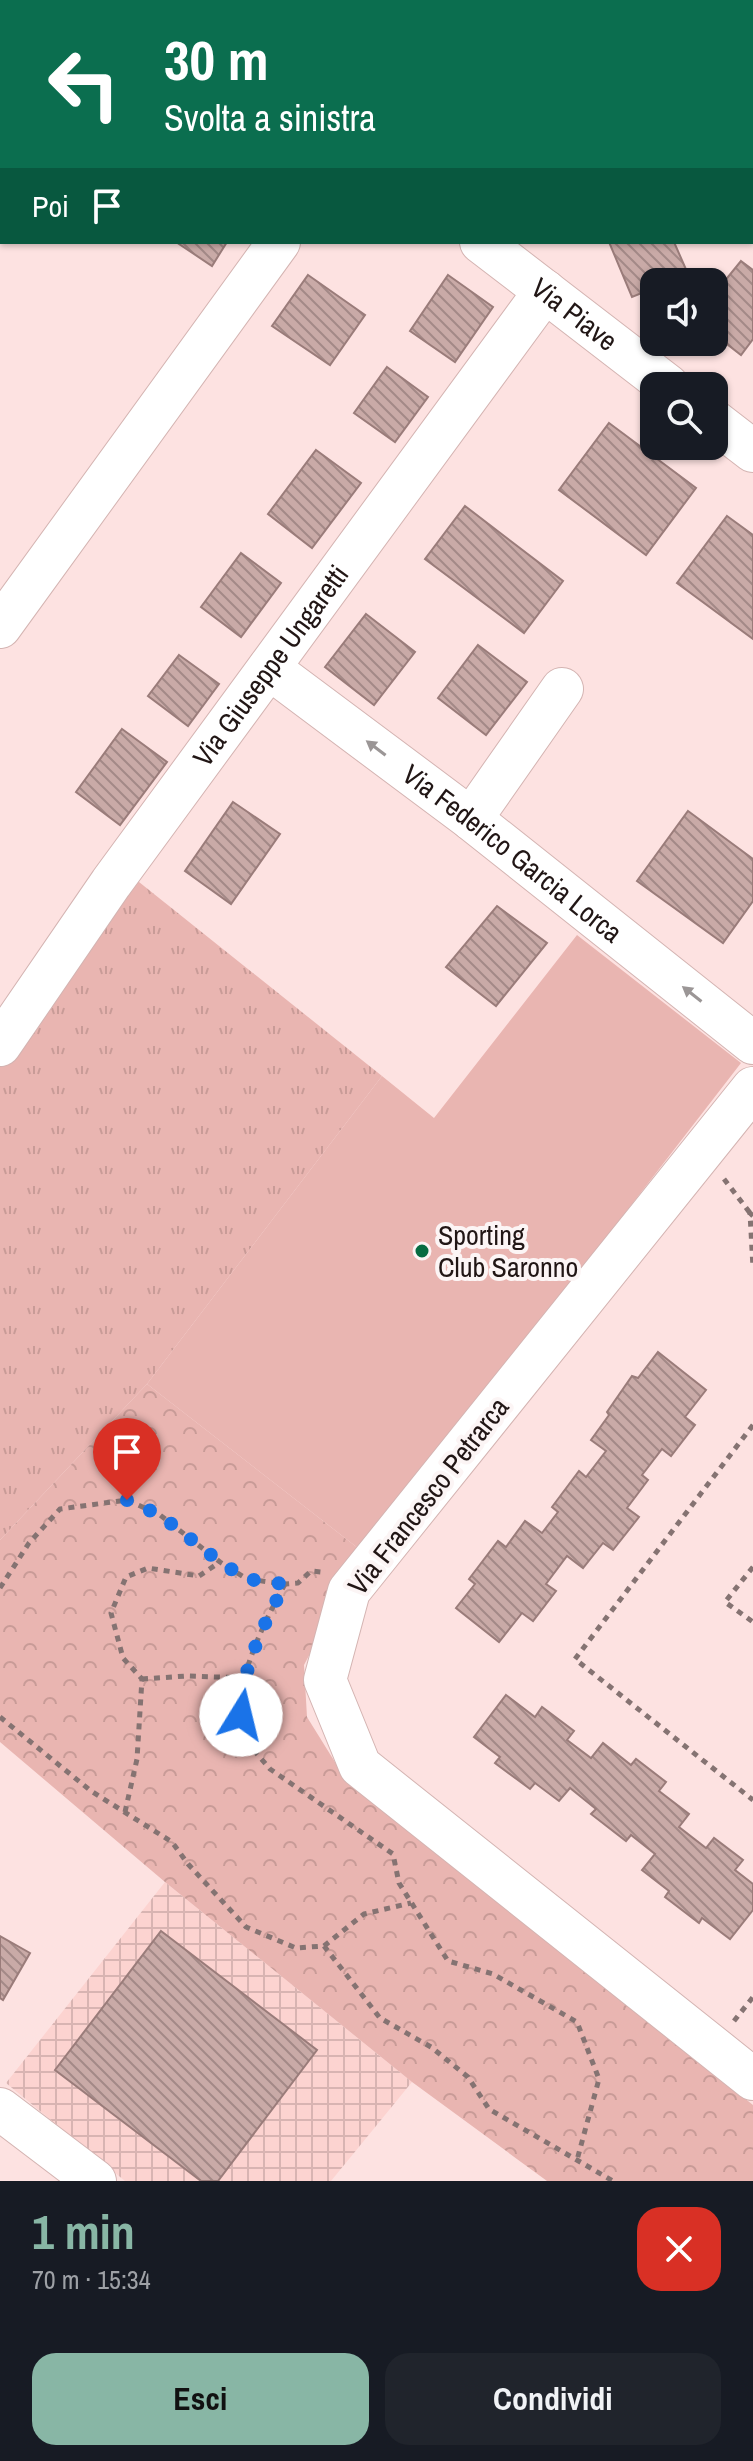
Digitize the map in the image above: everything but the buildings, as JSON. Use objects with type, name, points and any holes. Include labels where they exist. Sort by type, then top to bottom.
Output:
[{"type":"street","points":[[0,627],[278,244]]},
{"type":"street","name":"Via Piave","points":[[484,244],[650,372]]},
{"type":"street","name":"Via Giuseppe Ungaretti","points":[[0,1045],[111,883],[545,291]]},
{"type":"street","points":[[728,432],[753,451]]},
{"type":"street","name":"Via Federico Garcia Lorca","points":[[269,668],[471,819],[753,1043]]},
{"type":"street","points":[[471,819],[562,689]]},
{"type":"street","name":"Via Francesco Petrarca","points":[[753,1088],[349,1591],[325,1680],[360,1766],[753,2079]]},
{"type":"street","points":[[0,2109],[95,2181]]},
{"type":"path","points":[[753,1216],[750,1213],[753,1268]]},
{"type":"path","points":[[753,1425],[575,1659],[753,1800]]},
{"type":"path","points":[[0,1588],[29,1543],[60,1509],[127,1500],[160,1515],[247,1579],[285,1584],[298,1583],[311,1571],[364,1572]]},
{"type":"path","points":[[125,1812],[137,1759],[142,1679],[123,1658],[111,1613],[126,1577],[148,1568],[199,1576],[220,1562]]},
{"type":"path","points":[[753,1567],[725,1602],[753,1622]]},
{"type":"path","points":[[285,1584],[269,1614],[246,1678],[241,1696],[240,1734],[270,1769],[393,1854],[399,1883],[448,1961],[493,1974],[577,2022],[599,2079],[577,2160]]},
{"type":"path","points":[[142,1679],[187,1676],[246,1678]]},
{"type":"path","points":[[0,1717],[91,1791],[172,1842],[246,1927],[296,1948],[324,1946],[364,1914],[411,1903]]},
{"type":"path","points":[[324,1946],[380,2018],[431,2047],[468,2077],[489,2109],[613,2181]]},
{"type":"shaded area","points":[[165,1882],[412,2082],[331,2181],[125,2181],[6,2083]]},
{"type":"green space","points":[[134,878],[382,1076],[147,1384],[0,1540],[0,1067]]},
{"type":"green space","name":"Sporting Club Saronno","points":[[577,935],[741,1063],[363,1552],[147,1384],[382,1076],[434,1118]]},
{"type":"green space","points":[[147,1384],[363,1552],[304,1665],[307,1717],[343,1775],[753,2105],[753,2181],[547,2181],[412,2082],[165,1882],[0,1742],[0,1540]]},
{"type":"place","name":"Sporting Club Saronno","points":[[422,1251]]},
{"type":"route","points":[[127,1500],[160,1515],[247,1579],[285,1584],[254,1651],[241,1696],[241,1715]]}]
